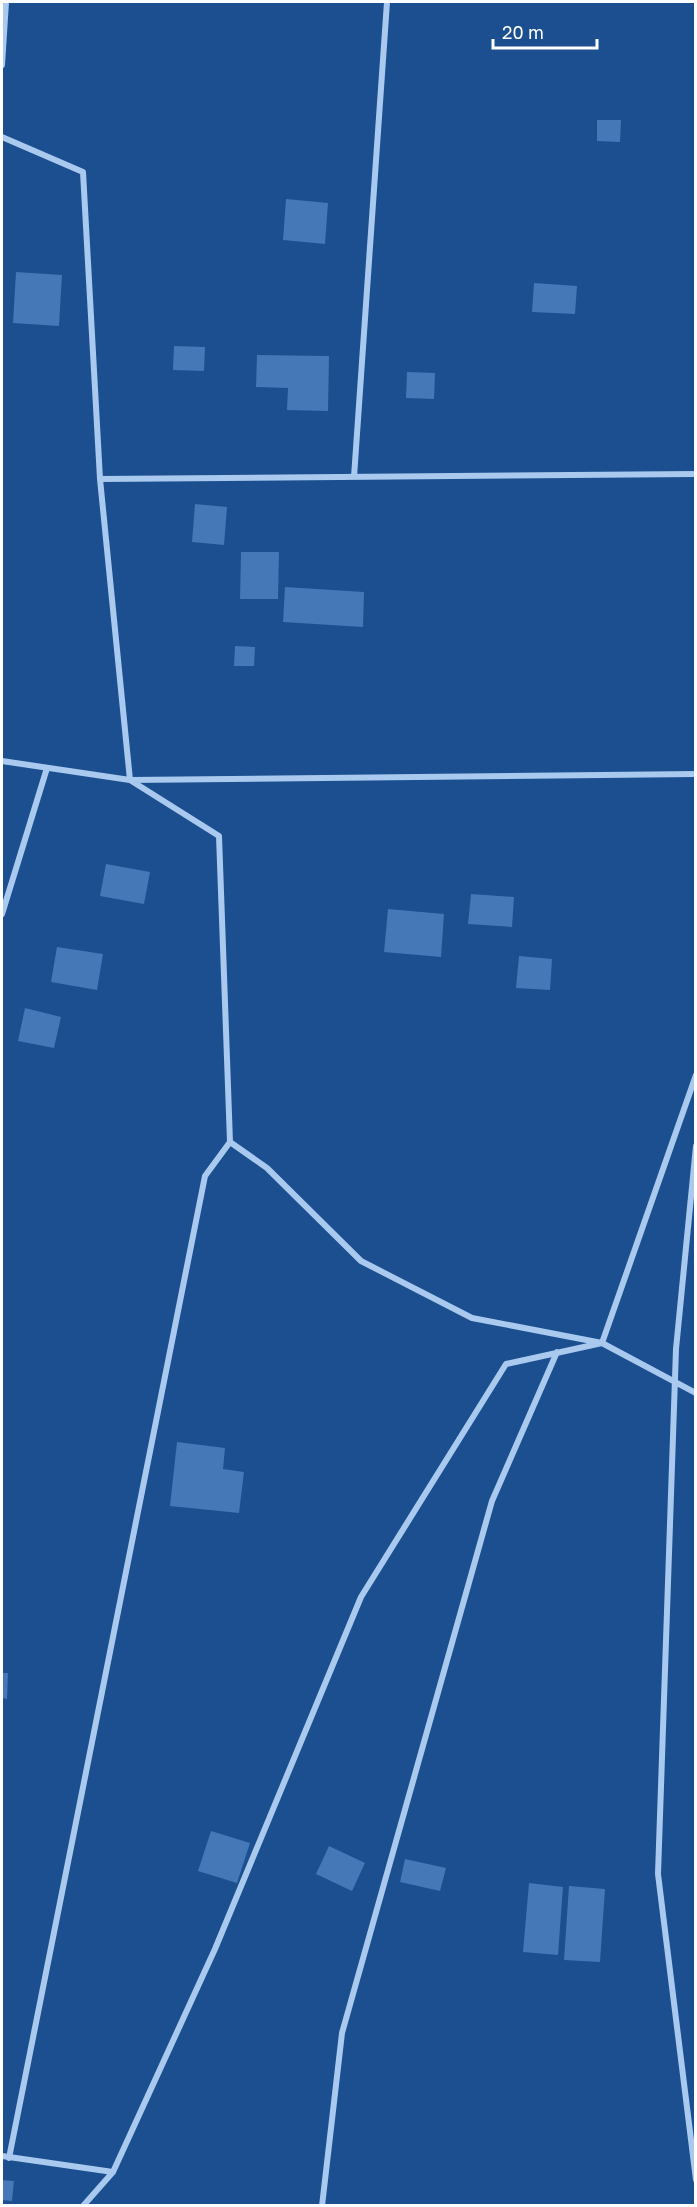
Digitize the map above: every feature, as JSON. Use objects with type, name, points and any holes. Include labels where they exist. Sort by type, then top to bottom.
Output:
[{"type":"street","points":[[2,65],[6,2]]},
{"type":"street","points":[[354,477],[387,2]]},
{"type":"street","points":[[2,137],[83,172],[100,479],[130,780]]},
{"type":"street","points":[[100,479],[696,474]]},
{"type":"street","points":[[2,761],[130,780],[696,774]]},
{"type":"street","points":[[2,914],[47,768]]},
{"type":"street","points":[[9,2157],[205,1176],[230,1142],[219,836],[130,780]]},
{"type":"street","points":[[602,1342],[696,1075]]},
{"type":"street","points":[[230,1142],[267,1168],[361,1261],[472,1318],[602,1342],[696,1393]]},
{"type":"street","points":[[696,1146],[676,1349],[658,1874],[696,2180]]},
{"type":"street","points":[[83,2205],[113,2172],[215,1949],[361,1597],[506,1364],[602,1342]]},
{"type":"street","points":[[322,2205],[342,2033],[492,1501],[557,1352]]},
{"type":"street","points":[[2,2156],[113,2172]]},
{"type":"building","points":[[597,120],[621,120],[620,142],[597,141]]},
{"type":"building","points":[[286,199],[328,203],[325,244],[283,240]]},
{"type":"building","points":[[16,272],[62,275],[59,326],[13,323]]},
{"type":"building","points":[[534,283],[577,286],[575,314],[532,312]]},
{"type":"building","points":[[174,346],[205,347],[204,371],[173,370]]},
{"type":"building","points":[[257,355],[329,356],[328,411],[287,410],[288,388],[256,387]]},
{"type":"building","points":[[407,372],[435,373],[434,399],[406,398]]},
{"type":"building","points":[[195,504],[227,507],[224,545],[192,542]]},
{"type":"building","points":[[241,552],[279,552],[278,599],[240,599]]},
{"type":"building","points":[[285,587],[364,592],[363,627],[283,622]]},
{"type":"building","points":[[235,646],[255,647],[254,666],[234,666]]},
{"type":"building","points":[[106,864],[150,872],[144,904],[100,896]]},
{"type":"building","points":[[471,894],[514,897],[512,927],[468,924]]},
{"type":"building","points":[[388,909],[444,914],[441,957],[384,952]]},
{"type":"building","points":[[57,947],[103,954],[97,990],[51,982]]},
{"type":"building","points":[[519,956],[552,959],[550,990],[516,988]]},
{"type":"building","points":[[25,1008],[61,1017],[54,1048],[18,1041]]},
{"type":"building","points":[[177,1442],[225,1448],[223,1469],[244,1472],[239,1513],[170,1506]]},
{"type":"building","points":[[2,1673],[8,1673],[7,1699],[2,1698]]},
{"type":"building","points":[[211,1831],[250,1843],[237,1883],[198,1871]]},
{"type":"building","points":[[329,1846],[365,1863],[352,1891],[316,1874]]},
{"type":"building","points":[[405,1859],[446,1868],[440,1891],[400,1882]]},
{"type":"building","points":[[529,1883],[563,1887],[558,1955],[523,1952]]},
{"type":"building","points":[[569,1886],[605,1889],[600,1962],[564,1960]]},
{"type":"building","points":[[2,2180],[14,2181],[12,2201],[2,2200]]}]
